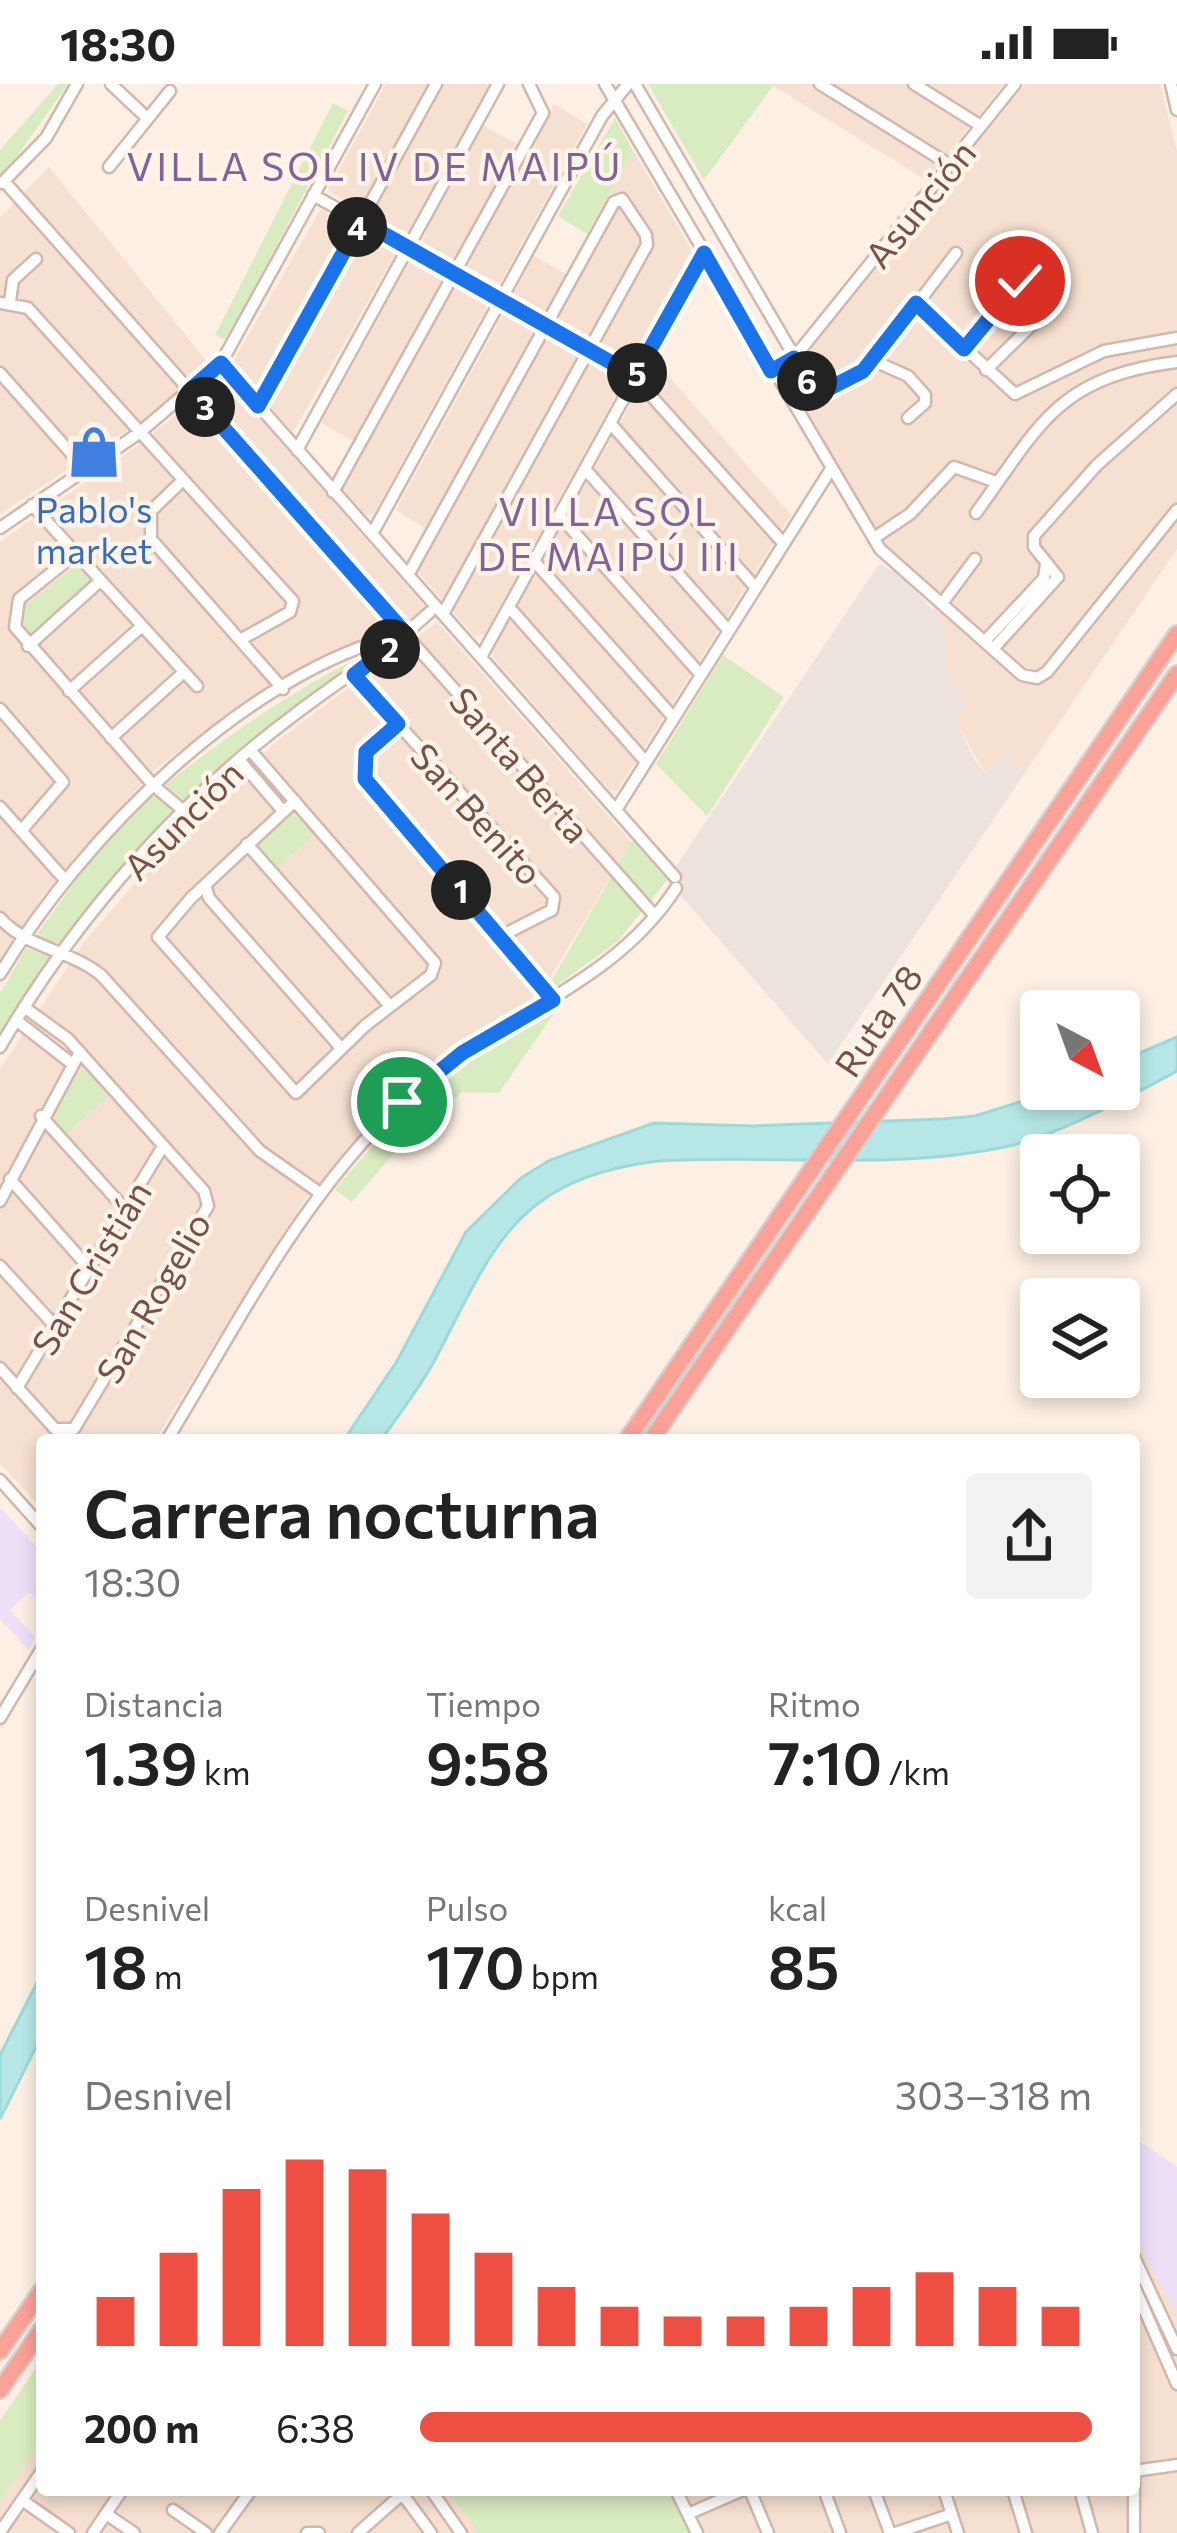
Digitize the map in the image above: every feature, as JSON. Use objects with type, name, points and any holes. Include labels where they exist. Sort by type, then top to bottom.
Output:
[{"type":"highway","name":"Ruta 78","points":[[630,1434],[1177,634]]},
{"type":"highway","name":"Ruta 78","points":[[655,1434],[1177,674]]},
{"type":"highway","points":[[0,2351],[36,2299]]},
{"type":"highway","points":[[0,2390],[36,2338]]},
{"type":"street","points":[[2,183],[46,138],[77,84]]},
{"type":"street","points":[[111,84],[147,118]]},
{"type":"street","points":[[0,525],[139,433],[221,363],[375,84]]},
{"type":"street","points":[[258,406],[436,84]]},
{"type":"street","points":[[297,450],[498,84]]},
{"type":"street","points":[[334,492],[543,112],[529,84]]},
{"type":"street","points":[[605,84],[877,543],[1022,675],[1037,678],[1047,672],[1177,510]]},
{"type":"street","points":[[372,534],[615,99],[631,84],[809,384],[830,392],[874,361],[956,253]]},
{"type":"street","points":[[820,84],[950,165]]},
{"type":"street","points":[[914,84],[982,126]]},
{"type":"street","points":[[1171,84],[1177,110]]},
{"type":"street","name":"Asunción","points":[[771,371],[794,358],[1012,85]]},
{"type":"street","points":[[109,167],[170,92]]},
{"type":"street","name":"Santa Berta","points":[[2,183],[655,916]]},
{"type":"street","points":[[314,195],[635,376],[784,544]]},
{"type":"street","name":"Asunción","points":[[0,1047],[62,952],[184,811],[251,751],[437,613],[648,243],[619,199],[548,325]]},
{"type":"street","points":[[481,657],[704,253]]},
{"type":"street","points":[[36,259],[13,280],[5,302],[32,312],[294,604],[290,612],[240,640]]},
{"type":"street","points":[[964,349],[1020,281]]},
{"type":"street","points":[[916,303],[1010,392],[1019,394],[1104,351],[1177,338]]},
{"type":"street","points":[[986,370],[1041,316]]},
{"type":"street","points":[[408,575],[548,325]]},
{"type":"street","points":[[874,361],[908,376],[926,395],[925,404],[908,418]]},
{"type":"street","points":[[976,512],[1017,449],[1065,400],[1122,373],[1177,362]]},
{"type":"street","points":[[171,1434],[320,1193],[422,1084],[494,1031],[553,1000],[607,963],[655,916],[675,883],[221,363]]},
{"type":"street","points":[[0,374],[86,469]]},
{"type":"street","points":[[990,644],[1044,578],[1046,563],[1032,542],[1042,526],[1131,431],[1177,394]]},
{"type":"street","points":[[610,423],[756,588]]},
{"type":"street","points":[[877,543],[953,466],[996,482]]},
{"type":"street","points":[[584,469],[729,631]]},
{"type":"street","points":[[616,810],[831,469]]},
{"type":"street","points":[[182,481],[151,511],[149,535],[283,689]]},
{"type":"street","points":[[26,508],[197,686]]},
{"type":"street","points":[[559,515],[701,675]]},
{"type":"street","points":[[74,554],[7,612],[28,646],[153,785],[184,811]]},
{"type":"street","points":[[944,602],[975,559]]},
{"type":"street","points":[[534,561],[674,718]]},
{"type":"street","points":[[28,646],[99,582]]},
{"type":"street","points":[[508,608],[646,762]]},
{"type":"street","points":[[69,691],[142,626]]},
{"type":"street","name":"Asunción","points":[[0,974],[64,880],[153,785],[208,739],[283,689],[351,653],[406,634]]},
{"type":"street","points":[[111,738],[184,672]]},
{"type":"street","name":"San Benito","points":[[354,675],[554,897],[552,910],[501,937]]},
{"type":"street","points":[[0,709],[63,782],[21,831]]},
{"type":"street","points":[[398,724],[366,752],[365,779],[553,1000]]},
{"type":"street","points":[[251,751],[433,956],[431,975],[341,1048],[296,1094],[158,937],[190,898],[295,801]]},
{"type":"street","points":[[240,761],[284,811]]},
{"type":"street","points":[[0,807],[64,880]]},
{"type":"street","points":[[247,844],[391,1006]]},
{"type":"street","points":[[206,888],[209,898],[341,1048]]},
{"type":"street","points":[[0,918],[23,938],[62,952],[110,982],[260,1151],[320,1193]]},
{"type":"street","name":"San Rogelio","points":[[17,1388],[52,1427],[64,1432],[77,1425],[207,1210],[206,1195],[80,1052],[24,1007]]},
{"type":"street","points":[[16,1020],[71,1064]]},
{"type":"street","points":[[0,1201],[41,1116],[80,1052]]},
{"type":"street","points":[[41,1116],[125,1209]]},
{"type":"street","name":"San Cristián","points":[[17,1388],[163,1146]]},
{"type":"street","points":[[10,1179],[89,1268]]},
{"type":"street","points":[[0,1266],[55,1326]]},
{"type":"street","points":[[0,1368],[17,1388]]},
{"type":"street","points":[[0,1480],[36,1520]]},
{"type":"street","points":[[0,1718],[36,1658]]},
{"type":"street","points":[[1140,2270],[1177,2349]]},
{"type":"street","points":[[1140,2300],[1177,2384]]},
{"type":"street","points":[[1140,2473],[1177,2465]]},
{"type":"street","points":[[0,2532],[36,2480]]},
{"type":"street","points":[[93,2533],[118,2496]]},
{"type":"street","points":[[220,2533],[247,2496]]},
{"type":"street","points":[[358,2533],[396,2496]]},
{"type":"street","points":[[403,2496],[431,2533]]},
{"type":"street","points":[[435,2496],[461,2533]]},
{"type":"street","points":[[679,2496],[697,2533]]},
{"type":"street","points":[[688,2514],[732,2496]]},
{"type":"street","points":[[749,2496],[769,2533]]},
{"type":"street","points":[[826,2496],[840,2533]]},
{"type":"street","points":[[877,2496],[892,2533],[952,2514]]},
{"type":"street","points":[[946,2496],[958,2533]]},
{"type":"street","points":[[1020,2496],[1026,2533]]},
{"type":"street","points":[[1081,2496],[1092,2533]]},
{"type":"street","points":[[1134,2496],[1134,2533]]},
{"type":"street","points":[[22,2500],[69,2533]]},
{"type":"street","points":[[173,2510],[206,2533]]},
{"type":"street","points":[[106,2514],[134,2533]]},
{"type":"shaded area","points":[[386,84],[490,84],[408,232],[369,219],[328,190]]},
{"type":"shaded area","points":[[770,84],[1004,84],[926,180]]},
{"type":"shaded area","points":[[1026,84],[1160,84],[1177,151],[1177,549],[1024,774],[1007,757],[986,774],[953,717],[964,704],[945,678],[933,606],[900,574],[799,399],[816,378],[805,357],[838,311]]},
{"type":"shaded area","points":[[554,104],[587,124],[500,283],[425,247],[422,242],[443,194],[484,126],[528,150]]},
{"type":"shaded area","points":[[633,151],[694,254],[635,360],[513,295],[534,256],[566,274]]},
{"type":"shaded area","points":[[49,167],[209,364],[145,419],[0,514],[0,218]]},
{"type":"shaded area","points":[[321,209],[395,254],[293,432],[232,363]]},
{"type":"shaded area","points":[[415,260],[488,305],[374,513],[366,515],[341,487],[363,446],[321,423],[409,262]]},
{"type":"shaded area","points":[[506,309],[624,380],[485,634],[475,637],[409,562],[426,529],[396,510]]},
{"type":"shaded area","points":[[655,361],[791,515],[617,791],[609,790],[493,657],[493,649]]},
{"type":"shaded area","points":[[222,375],[425,607],[403,624],[302,673],[208,729],[152,772],[41,898],[0,962],[0,542],[143,442]]},
{"type":"shaded area","points":[[879,564],[900,574],[945,624],[945,678],[965,704],[954,717],[974,759],[986,774],[1007,756],[1024,774],[828,1064],[667,880]]},
{"type":"shaded area","points":[[437,622],[631,842],[541,993],[410,1084],[304,1200],[159,1434],[36,1434],[36,1503],[0,1463],[0,1069],[84,942],[175,837],[277,741]]},
{"type":"shaded area","points":[[0,1507],[36,1546],[36,1600],[29,1592],[10,1610],[35,1637],[28,1650],[0,1619]]},
{"type":"shaded area","points":[[1140,2142],[1177,2167],[1177,2533],[0,2533],[0,2421],[36,2368],[36,2496],[1140,2496]]},
{"type":"shaded area","points":[[1140,2142],[1177,2167],[1177,2313],[1140,2247]]},
{"type":"green space","points":[[58,84],[68,84],[0,180],[0,150]]},
{"type":"green space","points":[[648,84],[770,84],[773,86],[704,180]]},
{"type":"green space","points":[[333,103],[348,111],[226,340],[215,335]]},
{"type":"green space","points":[[615,118],[633,151],[587,234],[558,216]]},
{"type":"green space","points":[[76,566],[92,583],[32,636],[21,623],[25,606]]},
{"type":"green space","points":[[379,648],[188,803],[165,785],[268,710]]},
{"type":"green space","points":[[723,655],[784,697],[707,816],[656,764]]},
{"type":"green space","points":[[153,795],[176,813],[105,888],[61,944],[35,937],[90,861]]},
{"type":"green space","points":[[292,813],[315,834],[274,870],[255,848]]},
{"type":"green space","points":[[632,840],[667,880],[618,941],[556,986],[551,982]]},
{"type":"green space","points":[[26,948],[52,958],[0,1039],[0,994]]},
{"type":"green space","points":[[554,1013],[499,1093],[462,1092],[400,1146],[352,1202],[335,1190],[433,1087],[490,1045]]},
{"type":"green space","points":[[80,1071],[89,1073],[109,1095],[65,1135],[50,1116]]},
{"type":"green space","points":[[36,2368],[36,2447],[0,2501],[0,2421]]},
{"type":"green space","points":[[452,2496],[671,2496],[690,2533],[478,2533]]},
{"type":"water","points":[[1177,1037],[1177,1071],[1140,1090],[1140,1053]]},
{"type":"water","points":[[1020,1102],[1020,1110],[1101,1110],[1046,1134],[1020,1134],[1020,1143],[966,1154],[879,1160],[659,1161],[573,1183],[542,1200],[496,1249],[431,1367],[385,1434],[348,1434],[397,1361],[466,1232],[521,1178],[550,1160],[654,1123],[751,1126],[975,1116]]},
{"type":"water","points":[[36,1985],[36,2047],[0,2119],[0,2055]]},
{"type":"place","name":"Pablo's market","points":[[94,452]]},
{"type":"district","name":"VILLA SOL IV DE MAIPÚ","points":[[375,165]]},
{"type":"district","name":"VILLA SOL DE MAIPÚ III","points":[[609,532]]},
{"type":"route","points":[[402,1102],[462,1053],[553,1000],[365,779],[366,752],[398,724],[354,675],[406,634],[190,390],[221,363],[258,406],[361,221],[635,376],[704,253],[771,371],[794,358],[811,387],[822,392],[848,382],[874,361],[916,303],[964,349],[1020,281]]}]
